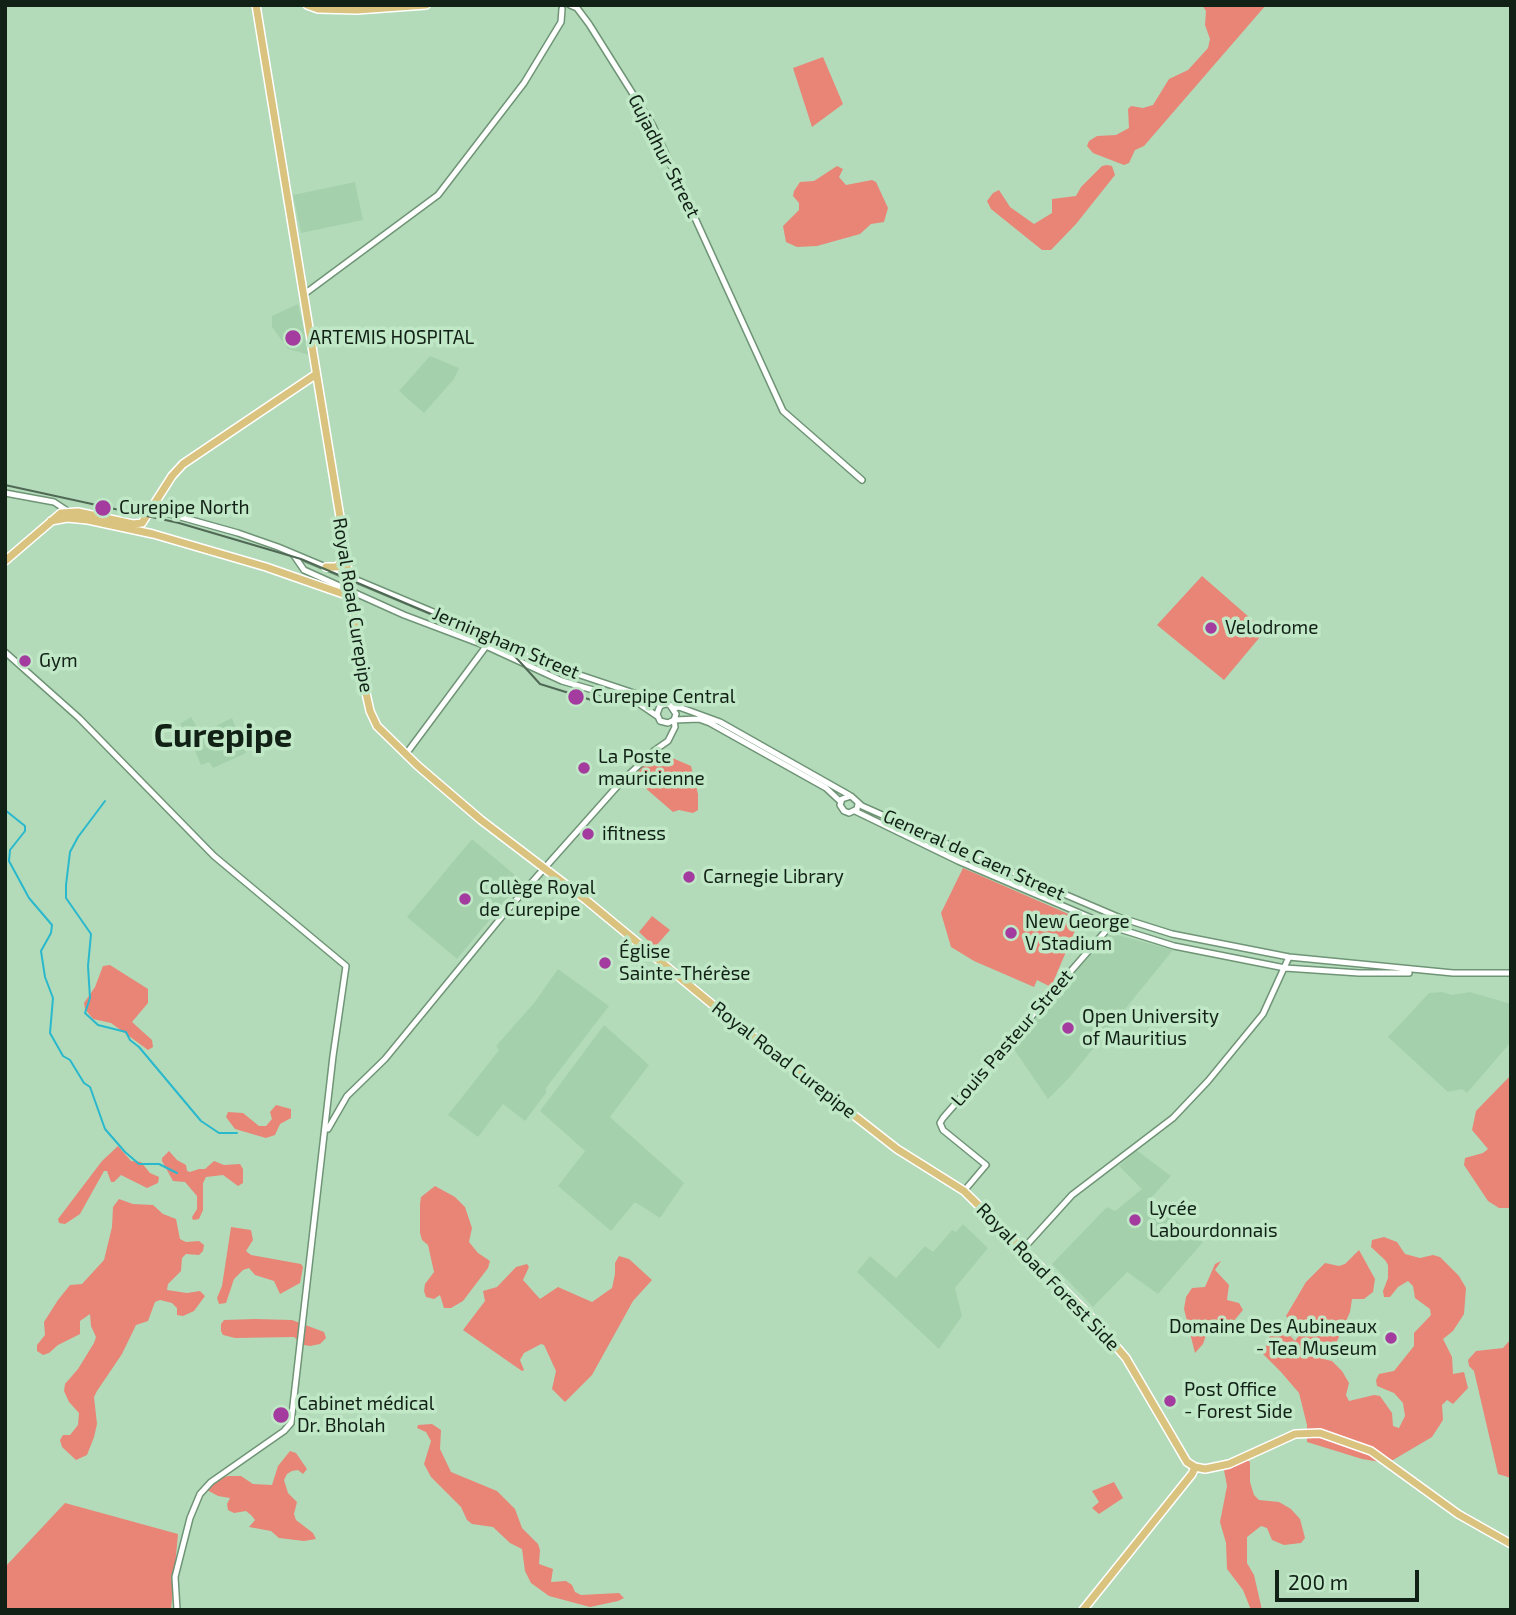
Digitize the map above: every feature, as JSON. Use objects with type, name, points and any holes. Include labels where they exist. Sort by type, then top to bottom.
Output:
[{"type":"main road","name":"Royal Road Curepipe","points":[[256,5],[370,711],[377,726],[473,814],[916,1162]]},
{"type":"main road","points":[[307,5],[318,9],[357,10],[426,5]]},
{"type":"main road","points":[[54,518],[130,527],[142,523],[172,476],[183,464],[315,375]]},
{"type":"main road","points":[[5,561],[54,518],[69,512],[206,548],[351,594]]},
{"type":"main road","points":[[326,567],[337,567],[345,555]]},
{"type":"main road","name":"Royal Road Forest Side","points":[[916,1162],[964,1191],[1088,1315],[1126,1357],[1184,1456],[1195,1467]]},
{"type":"main road","points":[[1083,1610],[1184,1485],[1195,1467],[1205,1469],[1229,1464],[1295,1433],[1320,1433],[1371,1451],[1458,1514],[1511,1545]]},
{"type":"street","points":[[303,295],[438,195],[524,83],[561,22],[562,7],[567,10],[570,5]]},
{"type":"street","name":"Gujadhur Street","points":[[570,5],[577,8],[583,16],[653,126],[783,411],[862,480]]},
{"type":"street","points":[[5,493],[59,505],[88,520]]},
{"type":"street","points":[[54,518],[59,505]]},
{"type":"street","name":"Jerningham Street","points":[[152,509],[237,533],[293,553],[556,667],[666,704]]},
{"type":"street","name":"Jerningham Street","points":[[293,553],[304,570],[351,594],[486,646],[562,681],[638,703],[657,716]]},
{"type":"street","points":[[406,754],[492,637]]},
{"type":"street","points":[[5,652],[79,718],[202,844],[346,966],[289,1427],[211,1482],[200,1493],[190,1518],[176,1577],[177,1610]]},
{"type":"street","points":[[665,723],[699,719],[719,727],[826,788],[841,802],[844,811],[855,811],[858,804],[856,798],[720,722],[666,704],[658,708],[657,716],[665,723],[671,727],[671,734]]},
{"type":"street","points":[[325,1135],[341,1104],[385,1059],[544,868],[622,782],[668,741],[675,727],[674,708]]},
{"type":"street","points":[[841,802],[849,795]]},
{"type":"street","name":"General de Caen Street","points":[[858,804],[1118,917],[1172,934],[1289,957],[1437,972]]},
{"type":"street","name":"General de Caen Street","points":[[855,811],[958,861],[1110,926],[1174,946],[1285,968],[1359,973],[1437,972]]},
{"type":"street","name":"Louis Pasteur Street","points":[[964,1191],[986,1165],[943,1130],[940,1124],[943,1118],[1118,917]]},
{"type":"street","points":[[1023,1249],[1072,1195],[1180,1111],[1263,1014],[1289,957]]},
{"type":"street","points":[[1437,972],[1511,973]]},
{"type":"street","points":[[329,1097],[336,1104],[341,1104]]},
{"type":"shaded area","points":[[1202,5],[1266,5],[1144,146],[1135,150],[1129,163],[1124,165],[1093,153],[1087,146],[1089,141],[1097,136],[1116,135],[1129,128],[1128,109],[1131,106],[1143,108],[1153,105],[1169,79],[1188,70],[1208,48],[1210,39],[1205,25],[1206,11]]},
{"type":"shaded area","points":[[823,57],[843,104],[812,127],[793,68]]},
{"type":"shaded area","points":[[837,166],[843,169],[839,177],[846,185],[872,180],[876,182],[888,208],[884,222],[871,224],[860,234],[817,246],[797,247],[786,242],[783,226],[799,210],[799,203],[793,196],[800,182],[814,181]]},
{"type":"shaded area","points":[[1102,166],[1112,166],[1115,175],[1076,224],[1051,250],[1042,250],[991,209],[987,201],[999,190],[1010,207],[1034,224],[1052,213],[1052,199],[1076,196],[1081,187]]},
{"type":"shaded area","points":[[355,182],[363,220],[301,233],[293,195]]},
{"type":"shaded area","name":"ARTEMIS HOSPITAL","points":[[298,304],[310,355],[288,349],[272,327],[272,316]]},
{"type":"shaded area","points":[[430,356],[459,368],[454,379],[424,413],[399,391]]},
{"type":"shaded area","name":"Velodrome","points":[[1202,576],[1265,631],[1224,680],[1157,625]]},
{"type":"shaded area","points":[[191,717],[201,733],[232,718],[246,753],[213,768],[209,762],[201,765],[180,724]]},
{"type":"shaded area","points":[[656,751],[691,766],[698,794],[698,810],[693,813],[679,810],[673,812],[636,780],[637,771]]},
{"type":"shaded area","name":"Collège Royal de Curepipe","points":[[472,839],[522,881],[457,959],[407,917]]},
{"type":"shaded area","name":"New George V Stadium","points":[[963,868],[1080,919],[1051,987],[1037,980],[1034,987],[974,961],[951,947],[941,913]]},
{"type":"shaded area","points":[[652,916],[670,930],[655,947],[639,932]]},
{"type":"shaded area","name":"Open University of Mauritius","points":[[1110,933],[1173,950],[1070,1077],[1048,1099],[1011,1045]]},
{"type":"shaded area","points":[[110,965],[148,989],[148,1003],[132,1022],[152,1040],[153,1047],[148,1050],[111,1023],[93,1019],[85,1009],[84,1003],[95,987],[103,966]]},
{"type":"shaded area","points":[[558,969],[609,1006],[546,1088],[546,1093],[525,1121],[503,1104],[478,1137],[448,1115],[499,1050],[496,1046],[534,1003]]},
{"type":"shaded area","points":[[1442,992],[1452,995],[1470,992],[1511,1004],[1511,1042],[1467,1093],[1462,1089],[1448,1092],[1388,1037],[1429,993]]},
{"type":"shaded area","points":[[604,1025],[649,1065],[610,1117],[684,1183],[660,1218],[635,1202],[611,1231],[558,1186],[585,1151],[540,1111]]},
{"type":"shaded area","points":[[1511,1075],[1511,1208],[1499,1208],[1488,1201],[1464,1165],[1465,1158],[1488,1149],[1472,1130],[1476,1111]]},
{"type":"shaded area","points":[[276,1105],[291,1109],[291,1118],[280,1124],[275,1135],[266,1138],[235,1129],[226,1117],[228,1112],[243,1113],[259,1126],[266,1126],[272,1119],[270,1112]]},
{"type":"shaded area","points":[[118,1146],[131,1161],[141,1162],[150,1173],[159,1177],[158,1183],[147,1188],[121,1175],[111,1182],[107,1171],[104,1171],[80,1214],[65,1224],[59,1223],[58,1219],[102,1161]]},
{"type":"shaded area","name":"Lycée Labourdonnais","points":[[1136,1150],[1171,1176],[1150,1199],[1203,1242],[1158,1294],[1127,1272],[1093,1307],[1052,1264],[1107,1207],[1115,1211],[1142,1189],[1119,1166]]},
{"type":"shaded area","points":[[169,1151],[186,1165],[187,1171],[190,1172],[205,1169],[214,1161],[224,1165],[240,1164],[243,1169],[243,1183],[238,1186],[223,1175],[206,1177],[203,1183],[203,1210],[199,1219],[193,1220],[197,1209],[197,1196],[185,1182],[173,1181],[162,1161]]},
{"type":"shaded area","points":[[435,1186],[455,1197],[465,1207],[472,1228],[469,1242],[478,1253],[490,1261],[488,1268],[463,1301],[451,1308],[444,1308],[440,1295],[434,1299],[426,1297],[424,1291],[425,1284],[434,1272],[428,1245],[422,1240],[420,1233],[420,1204],[421,1197]]},
{"type":"shaded area","points":[[119,1199],[133,1204],[153,1205],[163,1214],[176,1219],[180,1239],[186,1242],[199,1241],[204,1245],[199,1255],[186,1254],[182,1258],[181,1271],[168,1284],[167,1290],[187,1293],[200,1291],[205,1296],[194,1311],[183,1316],[177,1315],[177,1308],[172,1303],[160,1300],[155,1302],[148,1321],[136,1325],[122,1354],[94,1397],[97,1424],[94,1437],[87,1455],[76,1460],[62,1447],[60,1440],[63,1435],[70,1435],[78,1425],[79,1413],[64,1391],[65,1384],[94,1343],[96,1337],[90,1314],[80,1321],[80,1334],[58,1345],[49,1353],[43,1355],[37,1351],[37,1345],[45,1335],[44,1322],[58,1300],[70,1285],[82,1284],[104,1260],[112,1227],[113,1207]]},
{"type":"shaded area","points":[[963,1224],[988,1248],[955,1288],[962,1316],[939,1349],[857,1272],[870,1256],[896,1278],[925,1246],[933,1252],[952,1230],[956,1232]]},
{"type":"shaded area","points":[[231,1227],[251,1230],[253,1240],[246,1251],[251,1255],[301,1264],[303,1267],[300,1283],[280,1294],[274,1281],[255,1275],[249,1268],[234,1279],[226,1303],[219,1304],[217,1298],[222,1286]]},
{"type":"shaded area","points":[[1384,1237],[1397,1242],[1405,1254],[1420,1258],[1433,1255],[1440,1257],[1459,1276],[1466,1288],[1464,1314],[1453,1331],[1443,1339],[1452,1357],[1453,1374],[1464,1372],[1468,1388],[1453,1404],[1447,1400],[1442,1405],[1443,1420],[1432,1437],[1393,1460],[1381,1462],[1307,1442],[1307,1425],[1299,1393],[1263,1354],[1274,1324],[1280,1325],[1295,1341],[1300,1334],[1286,1316],[1306,1282],[1325,1263],[1339,1266],[1345,1264],[1359,1250],[1375,1279],[1373,1292],[1364,1299],[1352,1299],[1350,1312],[1334,1348],[1316,1352],[1319,1358],[1332,1361],[1342,1371],[1349,1383],[1346,1395],[1349,1401],[1380,1396],[1392,1413],[1393,1426],[1399,1428],[1405,1416],[1403,1403],[1394,1393],[1377,1386],[1376,1380],[1379,1374],[1394,1371],[1414,1346],[1414,1333],[1431,1315],[1430,1309],[1415,1298],[1413,1286],[1408,1281],[1398,1287],[1390,1297],[1384,1297],[1388,1265],[1371,1247],[1372,1240]]},
{"type":"shaded area","points":[[619,1256],[629,1259],[652,1280],[633,1301],[592,1375],[565,1402],[552,1389],[556,1371],[544,1345],[524,1353],[520,1360],[524,1370],[522,1371],[463,1330],[485,1301],[483,1291],[497,1287],[516,1267],[527,1264],[529,1267],[523,1280],[540,1299],[558,1287],[592,1302],[612,1288],[615,1263]]},
{"type":"shaded area","points":[[1221,1261],[1215,1270],[1229,1285],[1227,1300],[1239,1303],[1243,1310],[1227,1329],[1209,1326],[1203,1344],[1195,1353],[1184,1309],[1186,1297],[1192,1288],[1205,1287],[1215,1264]]},
{"type":"shaded area","points":[[224,1320],[292,1320],[324,1332],[326,1338],[320,1344],[310,1346],[294,1337],[235,1338],[223,1335],[221,1331]]},
{"type":"shaded area","points":[[1511,1339],[1511,1478],[1498,1474],[1474,1371],[1468,1360],[1476,1351],[1503,1348]]},
{"type":"shaded area","points":[[432,1424],[441,1430],[440,1449],[451,1472],[497,1491],[515,1509],[522,1528],[538,1544],[539,1564],[553,1569],[551,1582],[566,1581],[581,1595],[619,1593],[624,1598],[590,1607],[549,1596],[531,1583],[525,1571],[522,1549],[510,1543],[493,1527],[472,1524],[461,1507],[431,1477],[424,1464],[431,1441],[426,1432],[417,1428],[418,1425]]},
{"type":"shaded area","points":[[290,1451],[296,1453],[307,1469],[303,1474],[298,1470],[292,1471],[284,1480],[288,1493],[297,1502],[294,1514],[296,1520],[313,1533],[316,1539],[304,1541],[279,1538],[271,1531],[249,1527],[255,1520],[251,1515],[246,1511],[234,1513],[228,1510],[230,1498],[207,1490],[216,1480],[228,1476],[241,1476],[253,1484],[272,1485],[278,1466]]},
{"type":"shaded area","points":[[1244,1458],[1250,1462],[1250,1482],[1254,1495],[1259,1500],[1279,1502],[1291,1509],[1300,1519],[1305,1538],[1301,1543],[1284,1545],[1272,1540],[1267,1528],[1261,1526],[1247,1537],[1247,1563],[1254,1575],[1262,1610],[1251,1610],[1243,1590],[1227,1569],[1226,1543],[1220,1522],[1227,1486],[1224,1470]]},
{"type":"shaded area","points":[[1114,1482],[1123,1498],[1099,1514],[1092,1508],[1099,1502],[1092,1491]]},
{"type":"shaded area","points":[[65,1503],[178,1534],[171,1610],[5,1610],[5,1567]]},
{"type":"waterway","points":[[105,801],[70,852],[66,885],[66,898],[91,934],[88,966],[90,998],[85,1013],[98,1025],[126,1032],[201,1121],[219,1133],[237,1133]]},
{"type":"waterway","points":[[5,810],[25,826],[25,831],[10,850],[9,861],[29,898],[52,925],[51,933],[41,951],[45,977],[53,998],[50,1033],[63,1056],[70,1060],[84,1083],[90,1087],[105,1129],[125,1152],[139,1164],[159,1164],[177,1173]]},
{"type":"tram line","points":[[5,485],[179,523],[301,559],[495,641],[511,652],[540,684],[601,703]]},
{"type":"place","name":"ARTEMIS HOSPITAL","points":[[293,338]]},
{"type":"place","name":"Curepipe North","points":[[103,508]]},
{"type":"place","name":"Velodrome","points":[[1211,628]]},
{"type":"place","name":"Gym","points":[[25,661]]},
{"type":"place","name":"Curepipe Central","points":[[576,697]]},
{"type":"place","name":"La Poste mauricienne","points":[[584,768]]},
{"type":"place","name":"ifitness","points":[[588,834]]},
{"type":"place","name":"Carnegie Library","points":[[689,877]]},
{"type":"place","name":"Collège Royal de Curepipe","points":[[465,899]]},
{"type":"place","name":"New George V Stadium","points":[[1011,933]]},
{"type":"place","name":"Église Sainte-Thérèse","points":[[605,963]]},
{"type":"place","name":"Open University of Mauritius","points":[[1068,1028]]},
{"type":"place","name":"Lycée Labourdonnais","points":[[1135,1220]]},
{"type":"place","name":"Domaine Des Aubineaux - Tea Museum","points":[[1391,1338]]},
{"type":"place","name":"Post Office - Forest Side","points":[[1170,1401]]},
{"type":"place","name":"Cabinet médical Dr. Bholah","points":[[281,1415]]},
{"type":"district","name":"Curepipe","points":[[223,736]]}]
